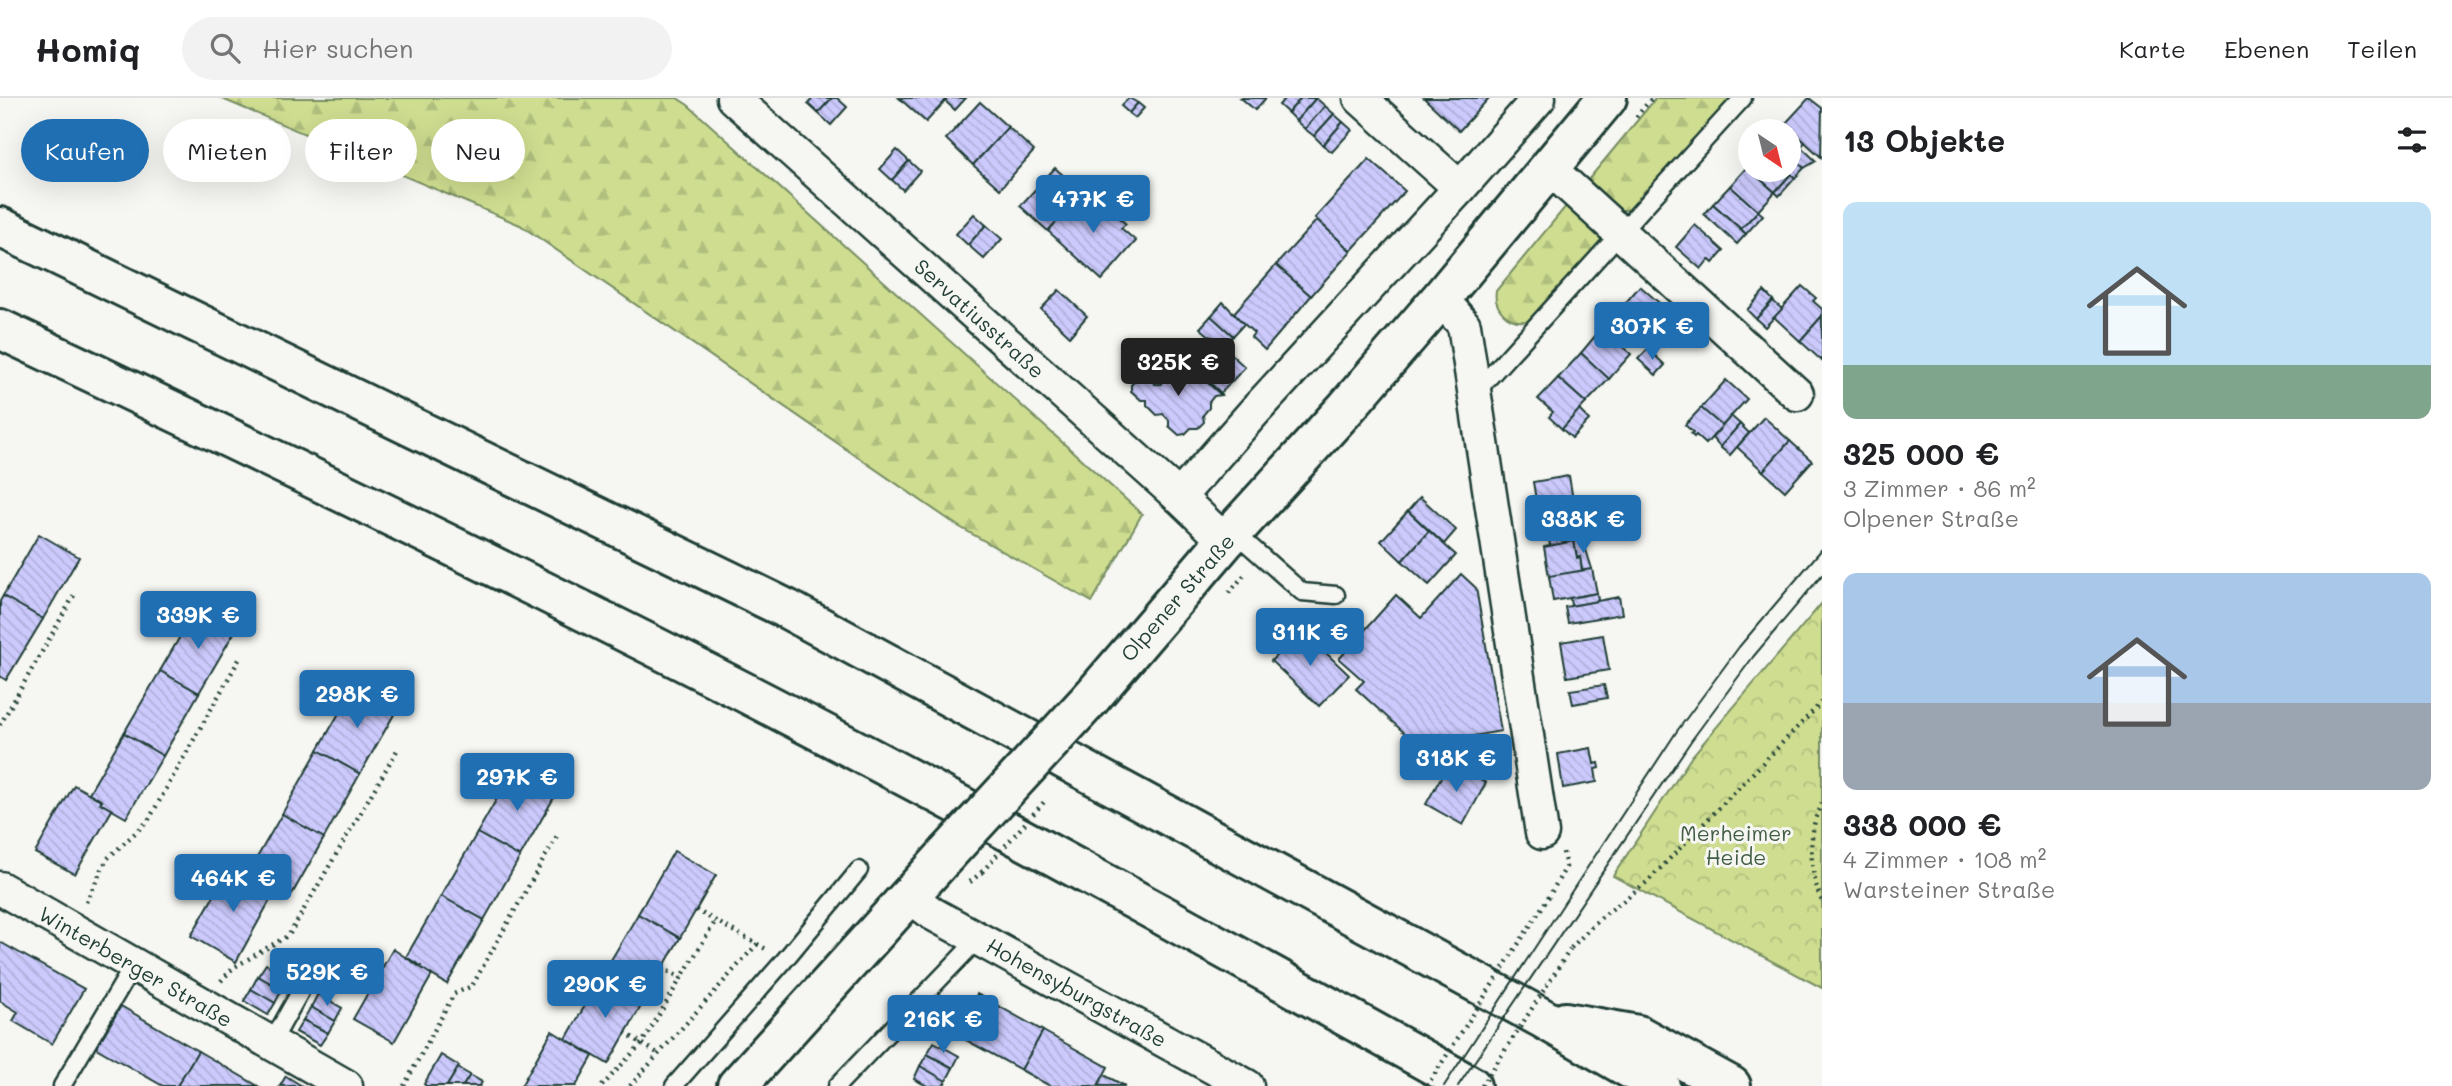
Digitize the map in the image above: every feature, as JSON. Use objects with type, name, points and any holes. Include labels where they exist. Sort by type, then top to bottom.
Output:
[{"type":"main road","name":"Olpener Straße","points":[[737,1086],[1091,698],[1229,536],[1347,407],[1441,298],[1607,98]]},
{"type":"main road","points":[[0,228],[787,609],[1542,1018],[1660,1086]]},
{"type":"main road","points":[[0,329],[301,471],[741,691],[1175,921],[1471,1086]]},
{"type":"main road","points":[[1542,1018],[1638,1035],[1731,1086]]},
{"type":"street","name":"Servatiusstraße","points":[[733,98],[1179,497],[1229,536]]},
{"type":"street","points":[[1360,98],[1460,188]]},
{"type":"street","points":[[1179,497],[1460,188],[1538,98]]},
{"type":"street","points":[[1548,167],[1797,394]]},
{"type":"street","points":[[1441,298],[1464,325],[1542,833]]},
{"type":"street","name":"Winterberger Straße","points":[[0,888],[346,1086]]},
{"type":"street","name":"Hohensyburgstraße","points":[[909,896],[933,914],[1229,1082]]},
{"type":"lane","points":[[1474,394],[1742,98]]},
{"type":"lane","points":[[1229,536],[1302,592],[1335,595]]},
{"type":"lane","points":[[674,1086],[783,962],[859,870]]},
{"type":"lane","points":[[837,1086],[979,938]]},
{"type":"lane","points":[[62,1086],[133,966]]},
{"type":"lane","points":[[271,1044],[300,992]]},
{"type":"path","points":[[0,724],[76,592]]},
{"type":"path","points":[[72,930],[107,859],[148,821],[241,656]]},
{"type":"path","points":[[1482,1086],[1571,948],[1598,920],[1647,882],[1822,702]]},
{"type":"path","points":[[204,1005],[216,986],[233,968],[289,935],[399,747]]},
{"type":"path","points":[[1822,803],[1818,810],[1812,846],[1815,887],[1822,901]]},
{"type":"path","points":[[1427,1086],[1566,867],[1562,844],[1542,833]]},
{"type":"path","points":[[404,1086],[454,994],[472,986],[558,834]]},
{"type":"path","points":[[696,910],[758,943],[783,962]]},
{"type":"path","points":[[602,1086],[642,1043],[715,922]]},
{"type":"path","points":[[630,1086],[758,943]]},
{"type":"path","points":[[662,968],[681,978]]},
{"type":"path","points":[[625,1033],[659,1054]]},
{"type":"green space","points":[[220,98],[677,98],[688,105],[1142,514],[1092,602],[958,526],[520,225],[417,181],[417,119],[305,119],[305,134],[291,128],[291,119],[270,119]]},
{"type":"green space","points":[[1656,98],[1734,98],[1632,210],[1621,210],[1588,180]]},
{"type":"green space","points":[[1571,200],[1606,238],[1534,318],[1527,321],[1513,320],[1501,311],[1496,291]]},
{"type":"green space","name":"Merheimer Heide","points":[[1822,603],[1822,988],[1613,876],[1692,756]]},
{"type":"building","points":[[813,98],[832,98],[818,113],[808,104]]},
{"type":"building","points":[[832,98],[837,98],[847,107],[831,125],[818,113]]},
{"type":"building","points":[[899,98],[948,98],[926,122]]},
{"type":"building","points":[[948,98],[966,98],[955,110],[945,101]]},
{"type":"building","points":[[1129,98],[1138,103],[1129,113],[1121,106]]},
{"type":"building","points":[[1241,98],[1266,98],[1255,110]]},
{"type":"building","points":[[1285,98],[1301,98],[1288,113],[1279,105]]},
{"type":"building","points":[[1301,98],[1316,98],[1296,121],[1288,113]]},
{"type":"building","points":[[1316,98],[1325,106],[1305,129],[1296,121]]},
{"type":"building","points":[[1424,98],[1489,98],[1459,131]]},
{"type":"building","points":[[1809,98],[1822,108],[1821,157],[1801,139],[1801,119],[1790,119]]},
{"type":"building","points":[[980,102],[1008,127],[973,165],[946,139]]},
{"type":"building","points":[[1138,103],[1144,108],[1135,118],[1129,113]]},
{"type":"building","points":[[1325,106],[1334,114],[1314,136],[1305,129]]},
{"type":"building","points":[[1334,114],[1343,122],[1323,145],[1314,136]]},
{"type":"building","points":[[1343,122],[1352,130],[1332,152],[1323,145]]},
{"type":"building","points":[[1008,127],[1034,151],[1000,189],[973,165]]},
{"type":"building","points":[[1801,147],[1816,161],[1804,168],[1801,165]]},
{"type":"building","points":[[897,150],[909,161],[892,180],[880,169]]},
{"type":"building","points":[[1369,159],[1405,191],[1351,251],[1315,218]]},
{"type":"building","points":[[909,161],[920,171],[903,190],[892,180]]},
{"type":"building","points":[[1055,168],[1083,193],[1048,231],[1020,206]]},
{"type":"building","points":[[1738,177],[1738,182],[1764,182],[1775,192],[1758,211],[1730,186]]},
{"type":"building","points":[[1764,182],[1784,182],[1775,192]]},
{"type":"building","points":[[1784,182],[1791,182],[1779,196],[1775,192]]},
{"type":"building","points":[[1730,186],[1758,211],[1741,229],[1713,204]]},
{"type":"building","points":[[1083,193],[1096,205],[1100,201],[1126,224],[1121,228],[1136,241],[1102,280],[1048,231]]},
{"type":"building","points":[[1713,204],[1746,234],[1737,244],[1704,214]]},
{"type":"building","points":[[1758,211],[1763,215],[1746,234],[1741,229]]},
{"type":"building","points":[[974,214],[986,225],[968,245],[956,234]]},
{"type":"building","points":[[1317,220],[1351,251],[1311,296],[1276,265]]},
{"type":"building","points":[[986,225],[1002,239],[984,259],[968,245]]},
{"type":"building","points":[[1695,225],[1724,251],[1713,263],[1709,259],[1701,269],[1676,247]]},
{"type":"building","points":[[1276,265],[1311,296],[1265,350],[1251,337],[1254,333],[1233,314]]},
{"type":"building","points":[[1640,286],[1665,308],[1646,330],[1621,308]]},
{"type":"building","points":[[1802,286],[1816,298],[1813,301],[1822,309],[1822,316],[1800,341],[1774,317]]},
{"type":"building","points":[[1059,290],[1087,316],[1070,336],[1041,309]]},
{"type":"building","points":[[1764,291],[1773,300],[1756,319],[1747,310]]},
{"type":"building","points":[[1773,301],[1782,309],[1765,327],[1756,319]]},
{"type":"building","points":[[1223,302],[1244,324],[1233,336],[1211,316]]},
{"type":"building","points":[[1211,316],[1233,336],[1223,347],[1200,328]]},
{"type":"building","points":[[1822,316],[1822,361],[1800,341]]},
{"type":"building","points":[[1601,329],[1631,354],[1609,379],[1581,353]]},
{"type":"building","points":[[1212,337],[1245,367],[1221,393],[1188,363]]},
{"type":"building","points":[[1648,349],[1665,365],[1656,375],[1638,359]]},
{"type":"building","points":[[1581,353],[1609,379],[1586,403],[1558,378]]},
{"type":"building","points":[[1183,360],[1221,395],[1214,396],[1209,402],[1209,408],[1203,415],[1204,422],[1198,428],[1191,428],[1185,434],[1179,435],[1169,426],[1169,420],[1163,414],[1157,415],[1147,405],[1147,400],[1141,400],[1131,391],[1131,385],[1140,375],[1146,375],[1155,384],[1161,384],[1170,373],[1176,373],[1182,367]]},
{"type":"building","points":[[1558,378],[1586,403],[1562,429],[1549,417],[1553,412],[1538,399]]},
{"type":"building","points":[[1726,380],[1747,399],[1722,426],[1701,408]]},
{"type":"building","points":[[1701,408],[1722,426],[1706,444],[1696,435],[1694,437],[1691,434],[1693,432],[1685,425]]},
{"type":"building","points":[[1579,410],[1589,420],[1572,438],[1562,429]]},
{"type":"building","points":[[1731,416],[1740,424],[1720,447],[1712,438]]},
{"type":"building","points":[[1764,417],[1790,441],[1763,471],[1737,447]]},
{"type":"building","points":[[1740,424],[1749,433],[1730,455],[1720,447]]},
{"type":"building","points":[[1790,441],[1812,461],[1785,491],[1763,471]]},
{"type":"building","points":[[1569,476],[1574,506],[1538,512],[1533,482]]},
{"type":"building","points":[[1420,497],[1456,530],[1444,544],[1408,511]]},
{"type":"building","points":[[1574,506],[1576,520],[1547,525],[1544,511]]},
{"type":"building","points":[[1408,511],[1429,531],[1402,561],[1381,541]]},
{"type":"building","points":[[1581,526],[1583,540],[1550,546],[1548,532]]},
{"type":"building","points":[[1429,531],[1456,555],[1429,585],[1402,561]]},
{"type":"building","points":[[39,534],[79,557],[43,619],[3,596]]},
{"type":"building","points":[[1583,540],[1592,569],[1582,571],[1574,541]]},
{"type":"building","points":[[1574,541],[1582,571],[1549,577],[1544,547]]},
{"type":"building","points":[[1592,569],[1597,593],[1553,601],[1549,576]]},
{"type":"building","points":[[1461,574],[1476,588],[1501,731],[1419,746],[1356,689],[1364,681],[1339,659],[1396,595],[1421,618]]},
{"type":"building","points":[[1597,593],[1598,601],[1571,606],[1570,598]]},
{"type":"building","points":[[3,596],[43,619],[6,680],[0,676],[0,601]]},
{"type":"building","points":[[1619,597],[1622,614],[1568,623],[1565,607]]},
{"type":"building","points":[[196,609],[235,631],[199,693],[160,671]]},
{"type":"building","points":[[1301,629],[1349,675],[1319,706],[1271,661]]},
{"type":"building","points":[[1603,635],[1609,670],[1567,677],[1561,642]]},
{"type":"building","points":[[160,671],[199,693],[163,756],[124,733]]},
{"type":"building","points":[[1604,685],[1607,698],[1573,704],[1570,690]]},
{"type":"building","points":[[354,687],[396,711],[360,774],[318,750]]},
{"type":"building","points":[[124,733],[163,756],[126,818],[100,803],[102,801],[89,793]]},
{"type":"building","points":[[1591,748],[1594,764],[1599,763],[1600,768],[1595,769],[1597,782],[1563,788],[1558,754]]},
{"type":"building","points":[[318,750],[360,774],[324,838],[282,814]]},
{"type":"building","points":[[1449,763],[1486,783],[1463,825],[1426,804]]},
{"type":"building","points":[[514,769],[556,794],[520,857],[477,833]]},
{"type":"building","points":[[74,785],[112,810],[75,874],[35,853]]},
{"type":"building","points":[[282,814],[324,838],[288,901],[247,875]]},
{"type":"building","points":[[477,833],[520,857],[484,920],[441,896]]},
{"type":"building","points":[[674,851],[716,875],[680,938],[638,914]]},
{"type":"building","points":[[231,866],[274,893],[236,962],[191,936]]},
{"type":"building","points":[[441,896],[484,920],[447,984],[406,957]]},
{"type":"building","points":[[638,914],[680,938],[644,1001],[601,977]]},
{"type":"building","points":[[0,942],[84,989],[52,1044],[13,1021],[18,1012],[0,1001]]},
{"type":"building","points":[[393,949],[432,975],[394,1042],[353,1019]]},
{"type":"building","points":[[266,964],[289,978],[282,990],[258,976]]},
{"type":"building","points":[[258,976],[282,990],[275,1003],[251,989]]},
{"type":"building","points":[[601,977],[644,1001],[608,1064],[566,1039]]},
{"type":"building","points":[[251,989],[275,1003],[268,1015],[244,1001]]},
{"type":"building","points":[[318,994],[342,1008],[335,1021],[311,1007]]},
{"type":"building","points":[[977,994],[1043,1031],[1021,1070],[955,1034]]},
{"type":"building","points":[[121,1006],[198,1051],[177,1086],[163,1086],[96,1048]]},
{"type":"building","points":[[311,1007],[335,1021],[328,1033],[303,1020]]},
{"type":"building","points":[[303,1020],[328,1033],[320,1045],[296,1032]]},
{"type":"building","points":[[552,1031],[593,1056],[576,1086],[521,1086]]},
{"type":"building","points":[[1043,1031],[1108,1067],[1098,1086],[1050,1086],[1021,1070]]},
{"type":"building","points":[[934,1042],[959,1056],[953,1068],[927,1054]]},
{"type":"building","points":[[198,1051],[258,1086],[177,1086]]},
{"type":"building","points":[[927,1054],[953,1068],[946,1081],[920,1066]]},
{"type":"building","points":[[441,1055],[459,1066],[447,1086],[426,1086],[424,1084]]},
{"type":"building","points":[[920,1066],[946,1081],[943,1086],[927,1086],[914,1079]]},
{"type":"building","points":[[458,1068],[470,1075],[463,1086],[447,1086]]},
{"type":"building","points":[[470,1075],[482,1082],[480,1086],[463,1086]]},
{"type":"building","points":[[1104,1075],[1125,1086],[1098,1086]]},
{"type":"building","points":[[286,1076],[302,1086],[280,1086]]},
{"type":"tram line","points":[[1444,1086],[1677,731],[1739,647],[1822,549]]},
{"type":"tram line","points":[[1458,1086],[1691,741],[1753,657],[1822,575]]}]
